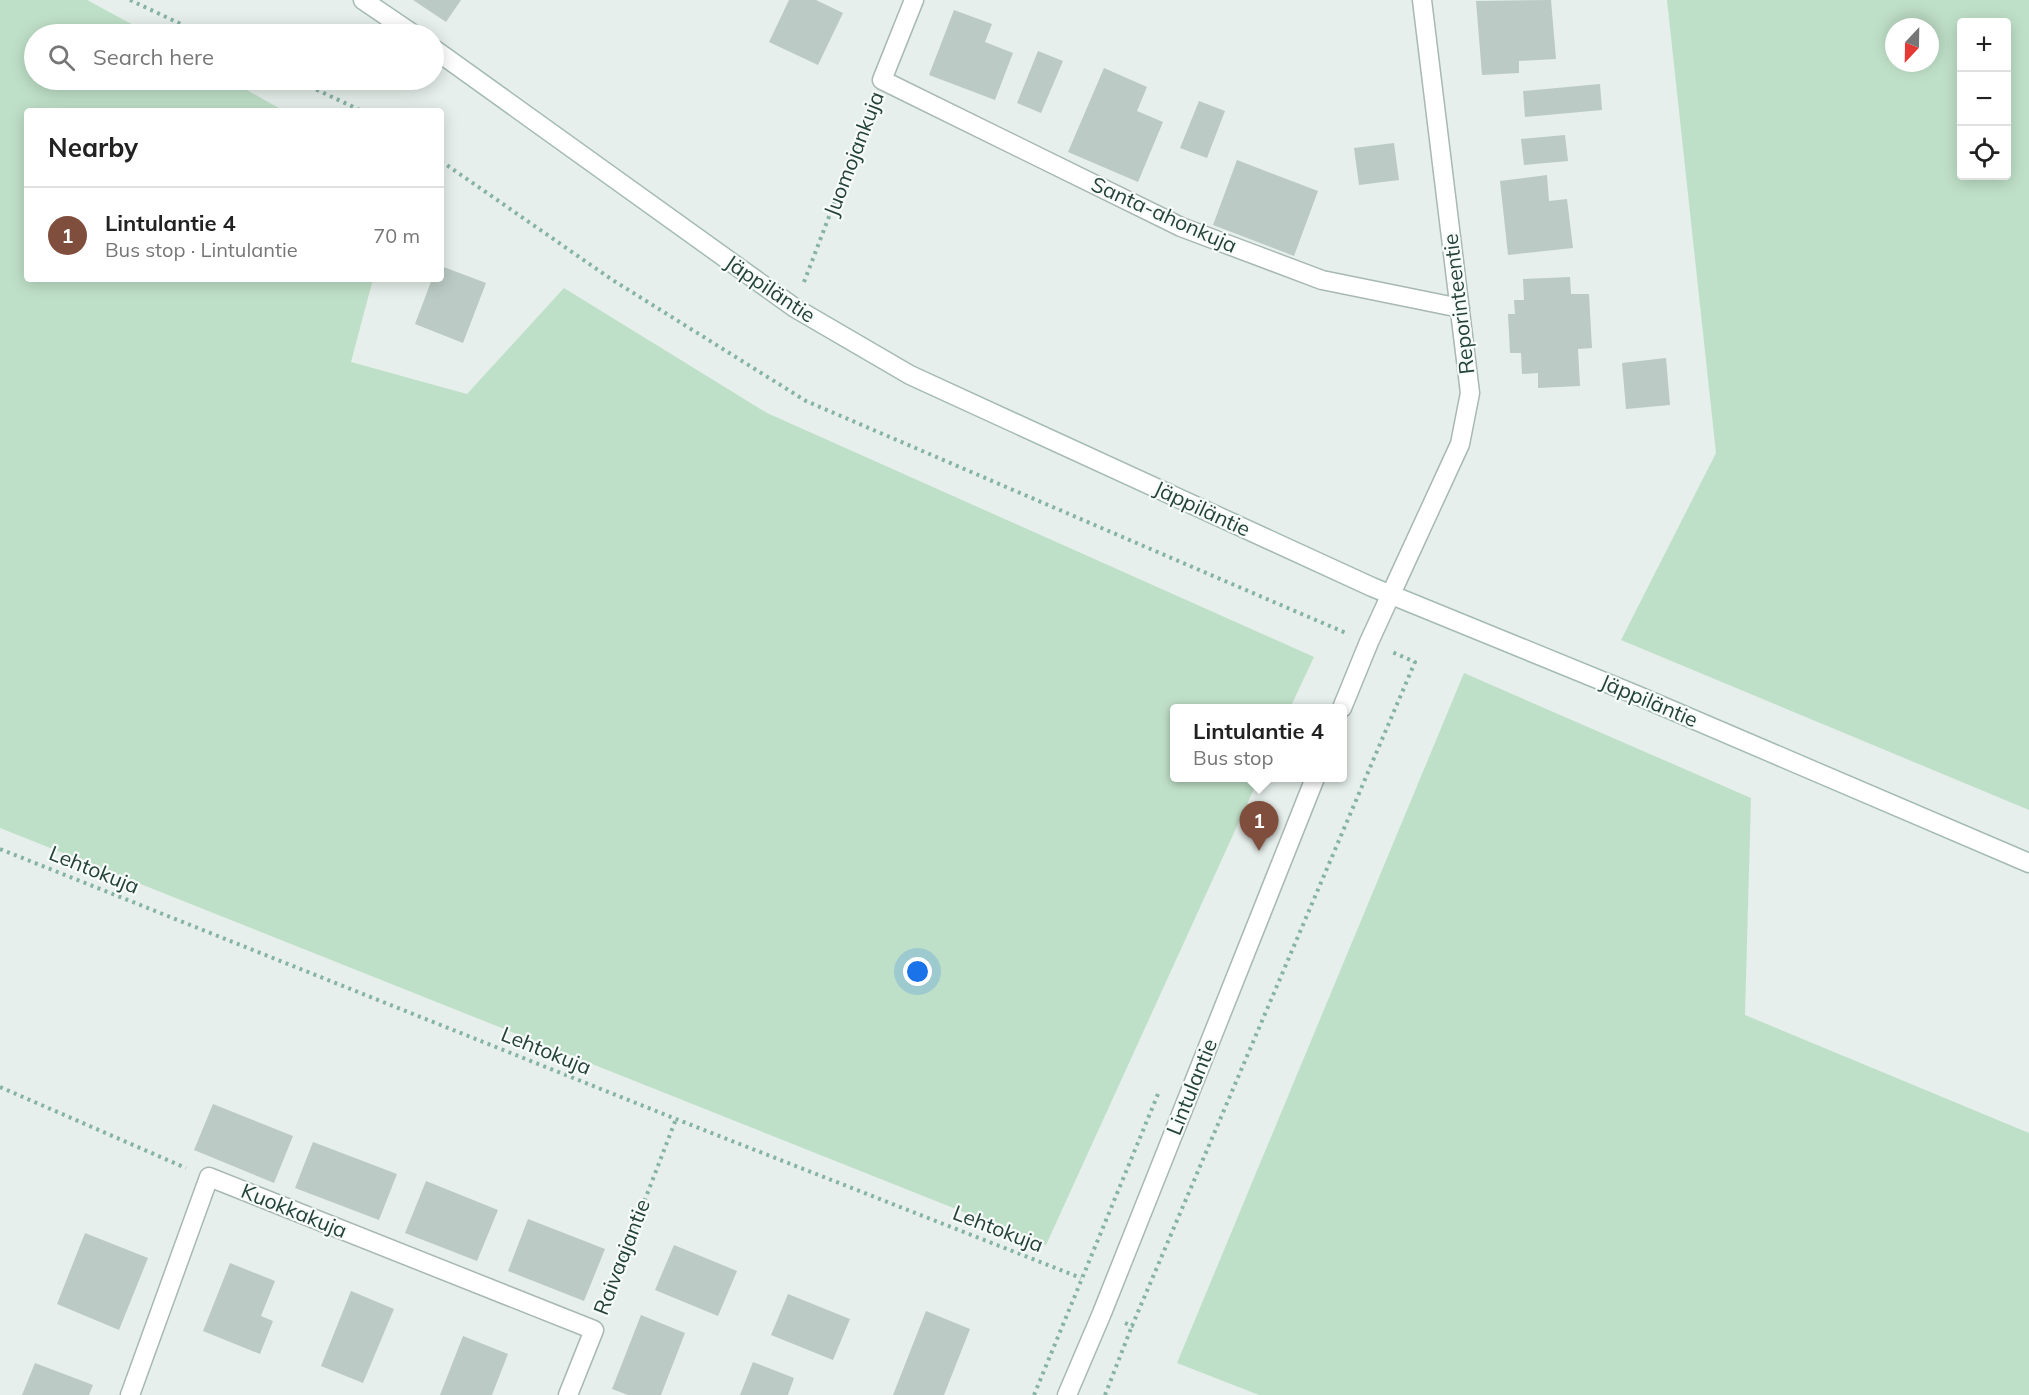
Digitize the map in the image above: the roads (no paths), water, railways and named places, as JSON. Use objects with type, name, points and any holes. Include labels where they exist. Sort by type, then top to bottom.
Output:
[{"type":"street","points":[[363,0],[398,24]]},
{"type":"street","name":"Juomojankuja","points":[[882,80],[914,0]]},
{"type":"street","name":"Reporinteentie","points":[[1391,594],[1460,444],[1470,393],[1422,0]]},
{"type":"street","name":"Jäppiläntie","points":[[444,56],[795,308],[910,375],[1391,594],[1634,694],[2029,863]]},
{"type":"street","name":"Santa-ahonkuja","points":[[882,80],[1181,227],[1322,280],[1460,308]]},
{"type":"street","points":[[1344,704],[1391,594]]},
{"type":"street","name":"Lintulantie","points":[[1067,1395],[1102,1313],[1313,782]]},
{"type":"street","name":"Kuokkakuja","points":[[130,1395],[209,1178],[594,1330]]},
{"type":"street","name":"Raivaajantie","points":[[568,1395],[594,1330]]},
{"type":"place","name":"Lintulantie 4","points":[[1259,851]]}]
